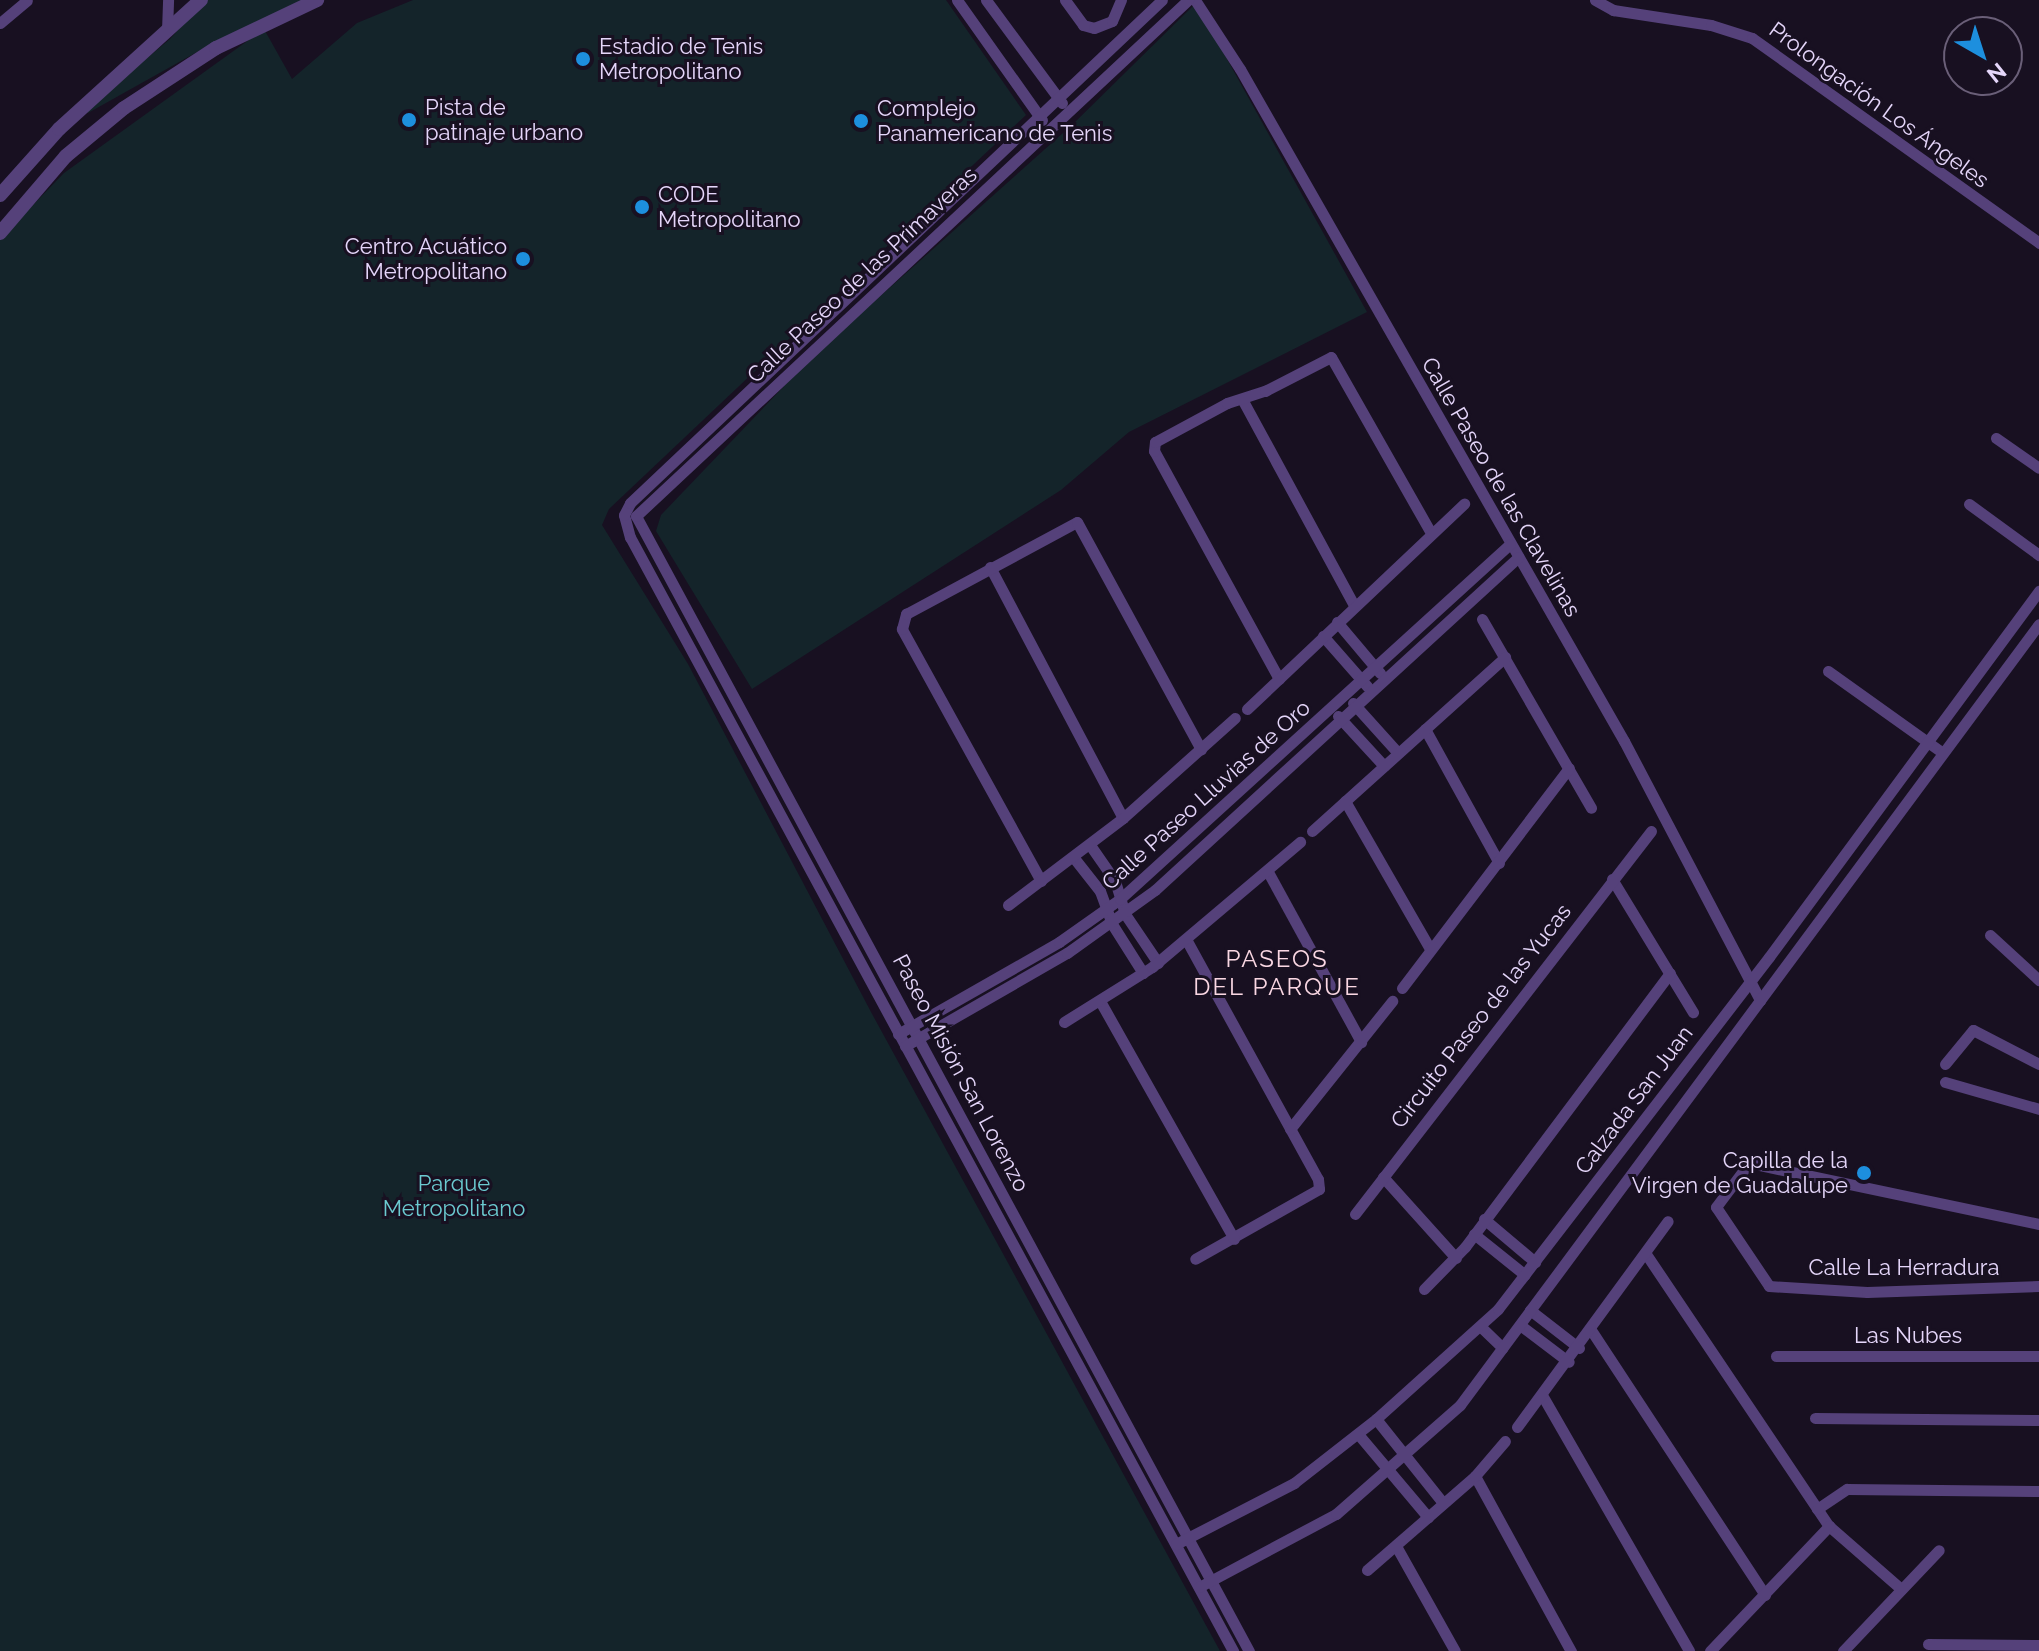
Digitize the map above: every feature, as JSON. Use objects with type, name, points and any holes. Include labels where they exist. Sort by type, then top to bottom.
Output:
[{"type":"street","points":[[0,23],[27,0]]},
{"type":"street","points":[[166,36],[168,0]]},
{"type":"street","points":[[0,195],[38,151],[166,36],[201,0]]},
{"type":"street","points":[[0,233],[56,167],[93,132],[191,63],[317,0]]},
{"type":"street","points":[[957,0],[1047,128]]},
{"type":"street","points":[[986,0],[1067,109]]},
{"type":"street","points":[[1065,0],[1083,25],[1112,21],[1121,0]]},
{"type":"street","name":"Calle Paseo de las Primaveras","points":[[630,516],[630,503],[1162,0]]},
{"type":"street","name":"Calle Paseo de las Primaveras","points":[[630,516],[1188,0]]},
{"type":"street","name":"Calle Paseo de las Clavelinas","points":[[1195,0],[1240,69],[1624,741],[1748,983],[1760,1000]]},
{"type":"street","name":"Prolongación Los Ángeles","points":[[1595,0],[1613,10],[1711,25],[1752,38],[2039,243]]},
{"type":"street","points":[[38,151],[56,167]]},
{"type":"street","points":[[1279,679],[1154,451],[1163,437],[1331,357],[1431,533]]},
{"type":"street","points":[[1242,399],[1354,605]]},
{"type":"street","points":[[1996,438],[2039,468]]},
{"type":"street","points":[[1247,709],[1464,504]]},
{"type":"street","points":[[1969,504],[2039,555]]},
{"type":"street","name":"Paseo Misión San Lorenzo","points":[[630,516],[917,1031],[1249,1651]]},
{"type":"street","name":"Paseo Misión San Lorenzo","points":[[630,516],[630,537],[1233,1651]]},
{"type":"street","points":[[1041,881],[902,629],[906,614],[1077,522],[1201,749]]},
{"type":"street","name":"Calle Paseo Lluvias de Oro","points":[[902,1040],[1108,909],[1347,696],[1510,544]]},
{"type":"street","name":"Calle Paseo Lluvias de Oro","points":[[917,1031],[1125,914],[1343,721],[1518,557]]},
{"type":"street","points":[[990,567],[1123,818]]},
{"type":"street","name":"Calzada San Juan","points":[[1176,1544],[1294,1483],[1376,1419],[1481,1327],[1525,1275],[1748,983],[2039,591]]},
{"type":"street","points":[[1482,619],[1591,808]]},
{"type":"street","points":[[1337,622],[1385,680]]},
{"type":"street","name":"Calzada San Juan","points":[[1199,1587],[1311,1530],[1390,1471],[1460,1405],[2039,624]]},
{"type":"street","points":[[1323,636],[1372,693]]},
{"type":"street","points":[[1312,831],[1505,657]]},
{"type":"street","points":[[1828,671],[1943,753]]},
{"type":"street","points":[[1347,696],[1398,753]]},
{"type":"street","points":[[1332,709],[1384,766]]},
{"type":"street","points":[[1008,905],[1123,818],[1235,718]]},
{"type":"street","points":[[1425,729],[1499,863]]},
{"type":"street","points":[[1402,988],[1569,768]]},
{"type":"street","points":[[1345,801],[1430,949]]},
{"type":"street","name":"Circuito Paseo de las Yucas","points":[[1355,1214],[1651,831]]},
{"type":"street","points":[[1064,1022],[1143,973],[1187,941],[1300,842]]},
{"type":"street","points":[[1090,845],[1115,881],[1125,914],[1158,963]]},
{"type":"street","points":[[1074,858],[1108,909],[1112,924],[1143,973]]},
{"type":"street","points":[[1268,872],[1361,1042]]},
{"type":"street","points":[[1612,879],[1693,1012]]},
{"type":"street","points":[[1990,935],[2039,980]]},
{"type":"street","points":[[1187,941],[1290,1129],[1319,1189],[1195,1259]]},
{"type":"street","points":[[1424,1289],[1456,1258],[1670,973]]},
{"type":"street","points":[[1100,1001],[1234,1239]]},
{"type":"street","points":[[1290,1129],[1392,1001]]},
{"type":"street","points":[[1945,1064],[1973,1030],[2039,1064]]},
{"type":"street","points":[[1945,1082],[2039,1109]]},
{"type":"street","name":"Calle La Herradura","points":[[2039,1224],[1749,1163],[1716,1207],[1769,1286],[1867,1292],[2039,1286]]},
{"type":"street","points":[[1605,1170],[1623,1183]]},
{"type":"street","points":[[1383,1177],[1456,1258]]},
{"type":"street","points":[[1484,1219],[1535,1262]]},
{"type":"street","points":[[1517,1427],[1569,1362],[1668,1221]]},
{"type":"street","points":[[1474,1234],[1525,1275]]},
{"type":"street","points":[[1646,1254],[1829,1526],[1901,1589]]},
{"type":"street","points":[[1530,1310],[1579,1348]]},
{"type":"street","points":[[1520,1325],[1569,1362]]},
{"type":"street","points":[[1481,1327],[1503,1348]]},
{"type":"street","points":[[1591,1330],[1765,1595]]},
{"type":"street","name":"Las Nubes","points":[[1776,1356],[2039,1356]]},
{"type":"street","points":[[1542,1395],[1689,1651]]},
{"type":"street","points":[[1815,1418],[2039,1420]]},
{"type":"street","points":[[1376,1419],[1443,1503]]},
{"type":"street","points":[[1358,1434],[1428,1517]]},
{"type":"street","points":[[1367,1570],[1475,1476],[1505,1441]]},
{"type":"street","points":[[1475,1476],[1571,1651]]},
{"type":"street","points":[[1817,1509],[1847,1489],[2039,1491]]},
{"type":"street","points":[[1710,1651],[1829,1526]]},
{"type":"street","points":[[1396,1546],[1455,1651]]},
{"type":"street","points":[[1843,1651],[1939,1550]]},
{"type":"street","points":[[1928,1644],[2039,1645]]},
{"type":"green space","points":[[205,0],[309,0],[206,47],[88,113],[86,109],[170,39]]},
{"type":"green space","name":"Parque Metropolitano","points":[[413,0],[946,0],[1026,115],[609,509],[602,525],[688,664],[871,1012],[1220,1651],[0,1651],[0,239],[64,173],[264,29],[292,79],[357,23]]},
{"type":"green space","points":[[1196,3],[1367,312],[1129,432],[1061,490],[752,689],[656,531],[661,515],[810,359],[1073,124]]},
{"type":"place","name":"Estadio de Tenis Metropolitano","points":[[583,59]]},
{"type":"place","name":"Pista de patinaje urbano","points":[[409,120]]},
{"type":"place","name":"Complejo Panamericano de Tenis","points":[[861,121]]},
{"type":"place","name":"CODE Metropolitano","points":[[642,207]]},
{"type":"place","name":"Centro Acuático Metropolitano","points":[[523,259]]},
{"type":"place","name":"Capilla de la Virgen de Guadalupe","points":[[1864,1173]]},
{"type":"district","name":"PASEOS DEL PARQUE","points":[[1277,973]]}]
